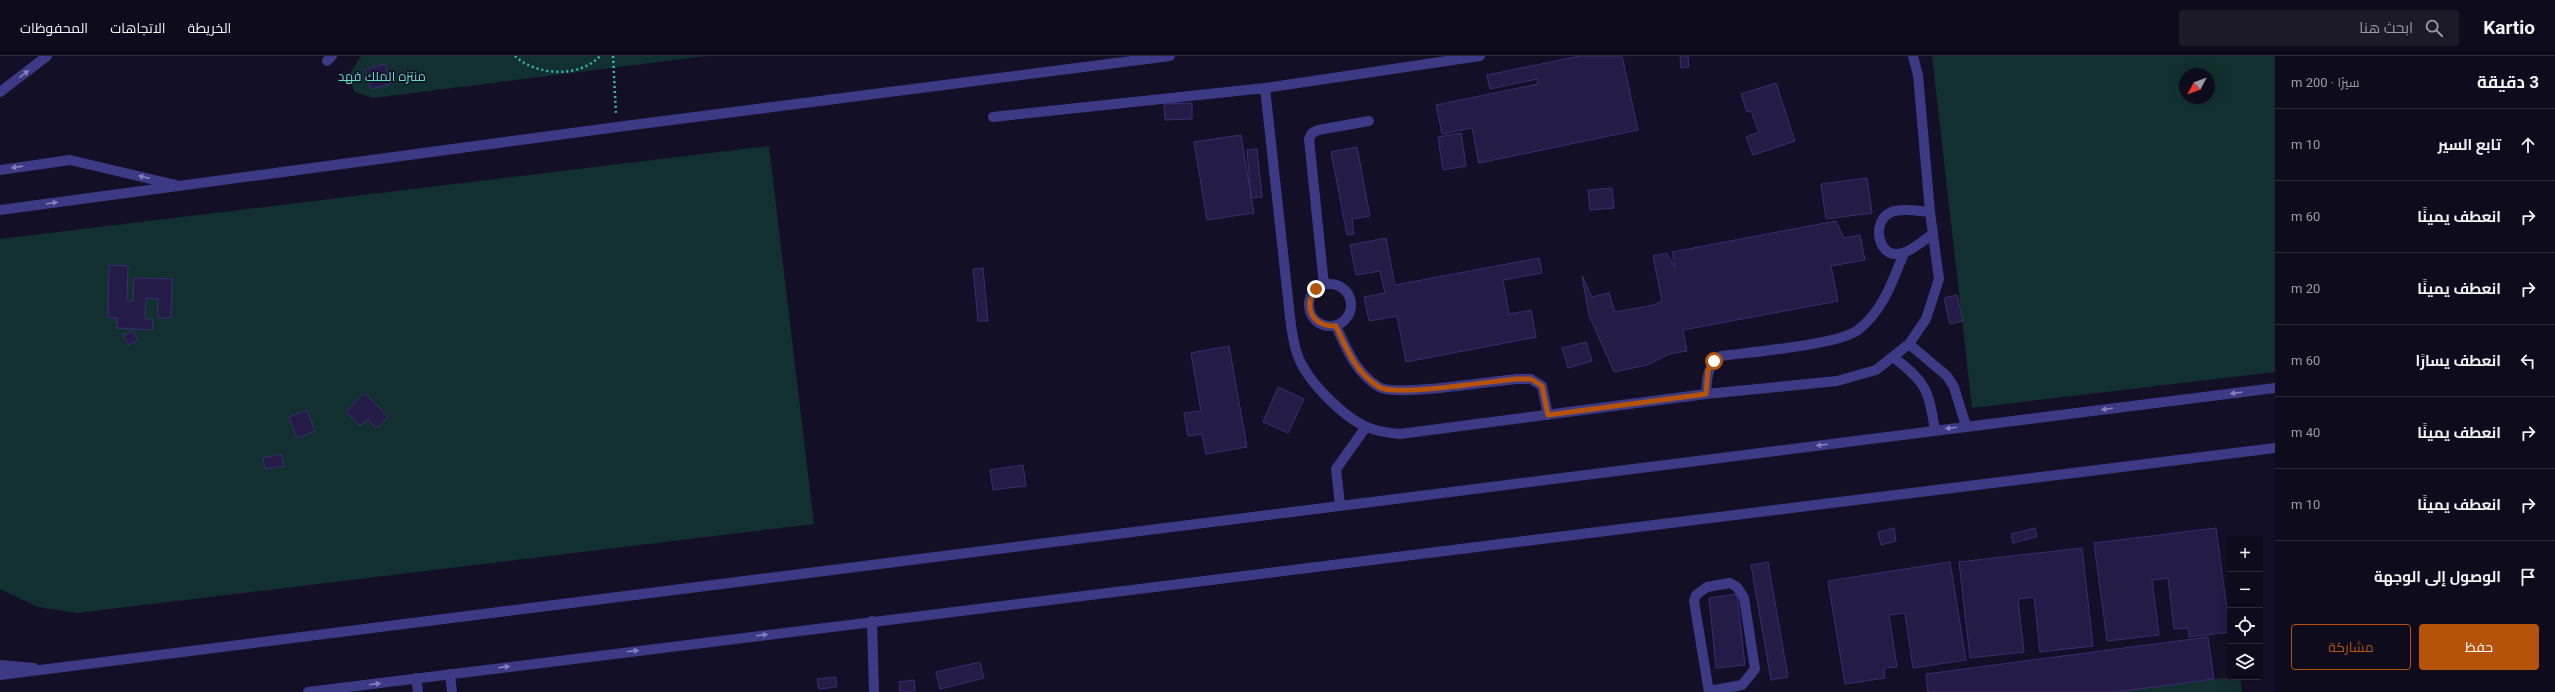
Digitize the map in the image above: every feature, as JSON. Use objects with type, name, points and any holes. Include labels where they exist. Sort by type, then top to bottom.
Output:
[{"type":"street","points":[[0,92],[47,56]]},
{"type":"street","points":[[0,210],[617,127],[1170,56]]},
{"type":"street","points":[[993,118],[1265,88],[1480,56]]},
{"type":"street","points":[[1265,88],[1291,326],[1298,357],[1317,386],[1339,408],[1366,427],[1381,432],[1400,434],[1706,394],[1837,381],[1876,370],[1909,344],[1926,319],[1939,279],[1930,212],[1918,74],[1914,56]]},
{"type":"street","points":[[1324,285],[1310,139],[1312,133],[1318,130],[1369,120]]},
{"type":"street","points":[[0,170],[70,160],[182,186]]},
{"type":"street","points":[[1930,212],[1896,211],[1887,214],[1881,220],[1878,227],[1878,235],[1882,244],[1894,255],[1904,253],[1933,234]]},
{"type":"street","points":[[1706,394],[1708,370],[1714,361],[1721,356],[1835,339],[1849,336],[1858,330],[1879,307],[1904,253]]},
{"type":"street","points":[[1333,284],[1342,288],[1349,295],[1351,305],[1349,314],[1344,321],[1336,326],[1326,326],[1317,322],[1311,315],[1309,306],[1310,297],[1316,289],[1324,285],[1333,284]]},
{"type":"street","points":[[1336,326],[1351,359],[1365,376],[1381,388],[1402,391],[1516,379],[1531,379],[1542,386],[1548,415]]},
{"type":"street","points":[[1909,344],[1947,376],[1954,387],[1966,426]]},
{"type":"street","points":[[1893,357],[1917,375],[1924,385],[1929,395],[1935,430]]},
{"type":"street","points":[[0,675],[2275,388]]},
{"type":"street","points":[[1340,505],[1336,469],[1366,427]]},
{"type":"street","points":[[308,692],[2275,448]]},
{"type":"street","points":[[1730,583],[1738,587],[1744,598],[1755,669],[1742,685],[1709,692],[1694,601],[1696,595],[1707,587],[1730,583]]},
{"type":"street","points":[[872,621],[874,692]]},
{"type":"street","points":[[0,665],[52,668]]},
{"type":"street","points":[[450,674],[452,692]]},
{"type":"street","points":[[416,678],[418,692]]},
{"type":"path","points":[[515,56],[538,69],[559,72],[580,68],[600,56]]},
{"type":"path","points":[[613,56],[617,127]]},
{"type":"green space","name":"منتزه الملك فهد","points":[[361,56],[706,56],[373,98],[355,92],[348,77]]},
{"type":"green space","points":[[1932,56],[2275,56],[2275,372],[1972,408]]},
{"type":"green space","points":[[769,146],[814,524],[77,613],[38,607],[0,589],[0,239]]},
{"type":"green space","points":[[2227,678],[2227,680],[2240,680],[2242,692],[2116,692]]},
{"type":"building","points":[[1580,56],[1622,56],[1638,130],[1479,163],[1472,128],[1442,134],[1436,105],[1538,84],[1537,79],[1490,89],[1487,75]]},
{"type":"building","points":[[1680,56],[1688,56],[1689,67],[1681,68]]},
{"type":"building","points":[[385,64],[390,84],[371,89],[365,70]]},
{"type":"building","points":[[1776,83],[1795,141],[1753,155],[1746,137],[1759,132],[1751,111],[1747,112],[1741,94]]},
{"type":"building","points":[[1192,103],[1192,119],[1165,120],[1164,104]]},
{"type":"building","points":[[1461,133],[1466,166],[1443,170],[1438,137]]},
{"type":"building","points":[[1241,135],[1254,213],[1207,220],[1194,142]]},
{"type":"building","points":[[1357,147],[1370,216],[1352,219],[1354,234],[1347,235],[1331,152]]},
{"type":"building","points":[[1257,149],[1262,197],[1251,198],[1247,150]]},
{"type":"building","points":[[1867,178],[1872,213],[1826,219],[1821,184]]},
{"type":"building","points":[[1612,188],[1614,208],[1590,210],[1588,190]]},
{"type":"building","points":[[1836,221],[1844,238],[1860,235],[1865,260],[1831,266],[1838,301],[1683,330],[1687,351],[1669,354],[1647,365],[1614,372],[1589,315],[1582,276],[1592,297],[1609,293],[1615,312],[1654,305],[1662,301],[1653,256],[1667,253],[1675,268],[1672,252]]},
{"type":"building","points":[[1386,238],[1395,285],[1539,258],[1542,273],[1503,280],[1509,314],[1531,310],[1536,337],[1406,362],[1397,316],[1369,321],[1364,297],[1385,293],[1380,271],[1356,275],[1350,245]]},
{"type":"building","points":[[109,265],[128,266],[127,301],[133,301],[134,278],[172,279],[171,318],[158,318],[158,299],[146,298],[145,319],[153,319],[152,330],[117,328],[117,318],[108,317]]},
{"type":"building","points":[[983,268],[988,321],[978,321],[973,269]]},
{"type":"building","points":[[1957,295],[1963,321],[1950,324],[1944,298]]},
{"type":"building","points":[[132,331],[138,340],[129,345],[123,336]]},
{"type":"building","points":[[1586,342],[1592,361],[1568,368],[1562,348]]},
{"type":"building","points":[[1229,346],[1247,447],[1206,454],[1202,434],[1188,436],[1184,413],[1201,411],[1191,353]]},
{"type":"building","points":[[1278,387],[1304,399],[1288,433],[1263,422]]},
{"type":"building","points":[[365,393],[388,417],[376,428],[368,419],[360,426],[346,411]]},
{"type":"building","points":[[307,410],[315,431],[297,438],[289,417]]},
{"type":"building","points":[[281,454],[284,466],[265,469],[263,458]]},
{"type":"building","points":[[1023,465],[1026,486],[993,490],[990,470]]},
{"type":"building","points":[[1894,528],[1896,541],[1881,545],[1878,532]]},
{"type":"building","points":[[2035,528],[2037,537],[2013,543],[2011,534]]},
{"type":"building","points":[[2216,528],[2227,610],[2227,632],[2189,637],[2188,628],[2174,629],[2168,578],[2152,580],[2159,635],[2107,641],[2094,543]]},
{"type":"building","points":[[2082,548],[2093,646],[2040,652],[2034,597],[2018,599],[2024,652],[1970,658],[1959,562]]},
{"type":"building","points":[[1768,562],[1788,677],[1771,680],[1751,565]]},
{"type":"building","points":[[1950,562],[1966,660],[1913,668],[1905,613],[1889,615],[1897,667],[1884,668],[1885,678],[1845,684],[1828,581]]},
{"type":"building","points":[[1737,594],[1745,665],[1716,668],[1709,598]]},
{"type":"building","points":[[2208,637],[2214,679],[2116,692],[1928,692],[1926,674]]},
{"type":"building","points":[[980,662],[984,678],[940,689],[936,672]]},
{"type":"building","points":[[836,677],[837,687],[819,689],[817,679]]},
{"type":"building","points":[[914,680],[915,692],[900,692],[899,682]]},
{"type":"route","points":[[1316,289],[1310,297],[1309,306],[1311,315],[1317,322],[1326,326],[1336,326],[1351,359],[1365,376],[1381,388],[1402,391],[1516,379],[1531,379],[1542,386],[1548,415],[1706,394],[1708,370],[1714,361]]}]
